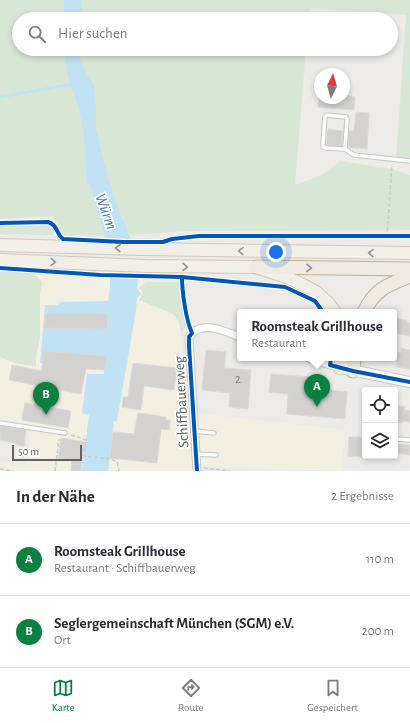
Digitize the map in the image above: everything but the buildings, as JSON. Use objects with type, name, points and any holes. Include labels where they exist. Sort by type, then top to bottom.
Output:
[{"type":"highway","points":[[256,267],[410,269]]},
{"type":"highway","points":[[366,309],[379,290],[391,283],[410,276]]},
{"type":"highway","points":[[353,371],[354,361]]},
{"type":"main road","points":[[0,245],[143,249],[410,253]]},
{"type":"main road","points":[[0,260],[99,270],[146,266],[256,267],[287,277],[316,292],[328,302],[333,309]]},
{"type":"main road","points":[[341,363],[353,371],[410,382]]},
{"type":"street","name":"Schiffbauerweg","points":[[197,469],[189,337],[200,328],[207,327],[237,336]]},
{"type":"street","points":[[328,361],[341,363]]},
{"type":"lane","points":[[346,149],[346,117],[325,117],[324,147],[346,149],[354,155],[410,161]]},
{"type":"lane","points":[[0,268],[99,270]]},
{"type":"lane","points":[[0,422],[65,433]]},
{"type":"lane","points":[[194,431],[214,433]]},
{"type":"lane","points":[[398,439],[410,440]]},
{"type":"lane","points":[[196,454],[216,456]]},
{"type":"path","points":[[387,237],[392,160]]},
{"type":"path","points":[[55,471],[60,432]]},
{"type":"path","points":[[65,433],[86,440],[84,456],[111,459],[117,462],[119,471]]},
{"type":"path","points":[[0,469],[14,471]]},
{"type":"path","points":[[197,469],[230,471]]},
{"type":"shaded area","points":[[0,272],[146,282],[139,288],[143,293],[139,300],[171,313],[176,316],[179,321],[188,412],[345,430],[341,471],[191,466],[192,471],[0,471],[0,461],[25,465],[32,427],[0,421]]},
{"type":"green space","points":[[0,0],[410,0],[410,161],[396,160],[406,15],[398,14],[398,12],[365,12],[310,8],[310,12],[12,12],[12,56],[305,56],[295,185],[320,176],[340,161],[392,169],[410,175],[410,230],[187,231],[129,235],[126,226],[98,214],[104,236],[64,235],[53,216],[0,219]]},
{"type":"green space","points":[[0,225],[49,226],[53,235],[0,234]]},
{"type":"green space","points":[[0,271],[33,273],[42,282],[40,294],[40,337],[36,357],[36,366],[9,361],[0,357]]},
{"type":"green space","points":[[146,282],[177,282],[180,284],[181,297],[187,325],[181,333],[179,322],[174,315],[139,300],[143,293],[139,288]]},
{"type":"water","points":[[64,0],[82,0],[81,12],[64,12]]},
{"type":"water","name":"Würm","points":[[65,56],[80,56],[86,73],[94,85],[96,129],[107,174],[120,215],[129,235],[138,280],[137,289],[141,294],[137,298],[117,421],[114,421],[108,471],[82,471],[89,415],[82,413],[87,374],[104,374],[104,370],[40,363],[45,305],[57,305],[61,302],[108,301],[110,286],[110,272],[106,242],[90,184],[86,183],[83,131],[79,110],[68,77]]},
{"type":"pier","points":[[103,238],[132,239],[140,278],[108,278],[108,263]]},
{"type":"waterway","points":[[0,97],[73,84]]},
{"type":"cycle path","points":[[0,223],[48,222],[54,225],[59,235],[63,239],[123,242],[163,242],[172,239],[199,236],[410,236]]},
{"type":"cycle path","points":[[0,268],[100,275],[182,277],[285,287],[315,301],[321,309]]},
{"type":"cycle path","points":[[182,277],[185,306],[192,333],[189,337],[189,346],[197,471]]},
{"type":"cycle path","points":[[331,361],[330,365],[410,382]]},
{"type":"place","name":"Roomsteak Grillhouse","points":[[317,407]]},
{"type":"place","name":"Seglergemeinschaft München (SGM) e.V.","points":[[46,415]]}]
